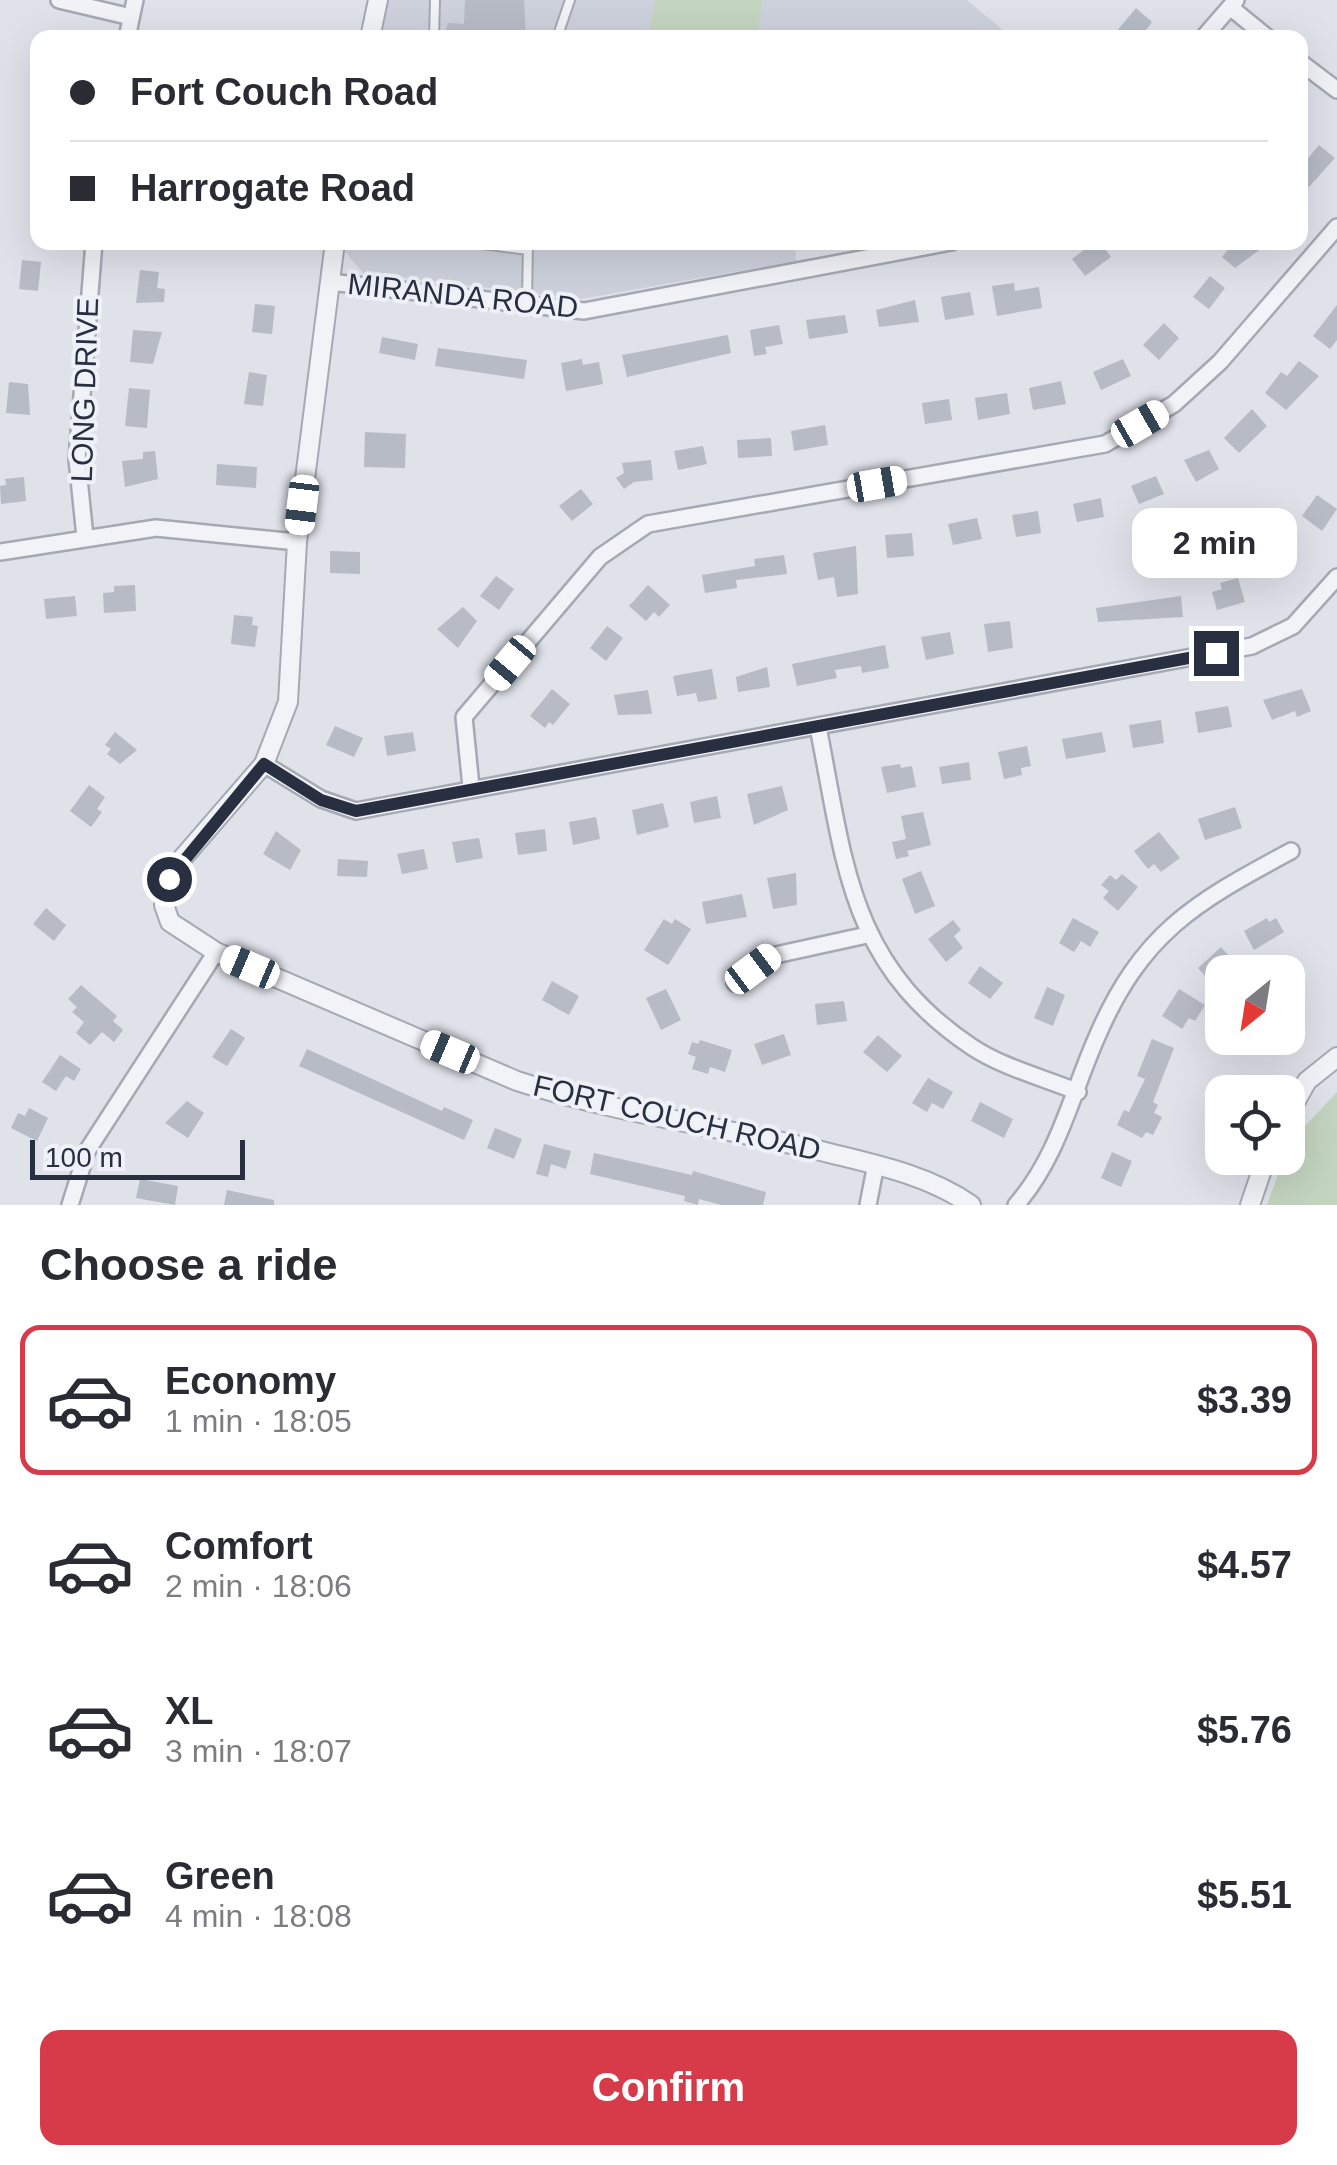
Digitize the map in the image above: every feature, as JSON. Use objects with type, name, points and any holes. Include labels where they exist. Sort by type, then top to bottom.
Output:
[{"type":"street","points":[[59,0],[133,8]]},
{"type":"street","points":[[372,30],[378,0]]},
{"type":"street","points":[[1210,30],[1233,4],[1260,30]]},
{"type":"street","points":[[1308,68],[1337,90]]},
{"type":"street","points":[[471,788],[464,717],[600,556],[648,524],[1105,444],[1174,404],[1220,362],[1337,227]]},
{"type":"street","name":"LONG DRIVE","points":[[86,537],[77,459],[93,250]]},
{"type":"street","name":"FORT COUCH ROAD","points":[[334,250],[297,542],[288,702],[264,764],[180,861],[164,893],[170,922],[216,952],[517,1081],[569,1098],[731,1129],[876,1164],[948,1189],[971,1205]]},
{"type":"street","name":"MIRANDA ROAD","points":[[330,282],[584,311],[908,250]]},
{"type":"street","points":[[0,552],[86,537],[191,529],[297,542]]},
{"type":"street","points":[[264,764],[321,800],[356,811],[1252,646],[1292,626],[1337,577]]},
{"type":"street","points":[[818,727],[846,867],[867,935],[909,997],[974,1049],[1078,1092]]},
{"type":"street","points":[[1016,1205],[1038,1180],[1078,1092],[1096,1039],[1131,972],[1170,924],[1223,887],[1291,851]]},
{"type":"street","points":[[735,982],[771,956],[867,935]]},
{"type":"street","points":[[70,1205],[87,1151],[216,952]]},
{"type":"street","points":[[1305,1085],[1337,1057]]},
{"type":"street","points":[[868,1205],[876,1164]]},
{"type":"street","points":[[1250,1205],[1260,1175]]},
{"type":"lane","points":[[434,30],[435,0]]},
{"type":"lane","points":[[560,30],[570,0]]},
{"type":"lane","points":[[526,306],[528,250]]},
{"type":"shaded area","points":[[388,0],[967,0],[1003,30],[381,30]]},
{"type":"shaded area","points":[[344,250],[795,250],[796,261],[581,299],[363,273]]},
{"type":"green space","points":[[655,0],[762,0],[758,30],[650,30]]},
{"type":"green space","points":[[1337,1092],[1337,1205],[1267,1205],[1278,1175],[1305,1175],[1305,1126]]},
{"type":"building","points":[[465,0],[524,0],[526,30],[446,30],[448,23],[464,24]]},
{"type":"building","points":[[1136,8],[1152,22],[1146,30],[1118,30]]},
{"type":"building","points":[[1319,145],[1335,158],[1308,188],[1308,158]]},
{"type":"building","points":[[1084,250],[1106,250],[1111,257],[1085,276],[1072,259]]},
{"type":"building","points":[[1228,250],[1259,250],[1235,268],[1222,257]]},
{"type":"building","points":[[22,260],[41,262],[38,291],[19,289]]},
{"type":"building","points":[[140,270],[159,272],[157,288],[165,289],[164,302],[136,303]]},
{"type":"building","points":[[1210,276],[1225,288],[1209,309],[1193,297]]},
{"type":"building","points":[[1014,283],[1015,291],[1039,287],[1042,308],[997,316],[992,286]]},
{"type":"building","points":[[970,292],[974,315],[945,320],[941,297]]},
{"type":"building","points":[[915,300],[919,322],[879,327],[876,310]]},
{"type":"building","points":[[255,304],[275,306],[272,334],[252,332]]},
{"type":"building","points":[[1337,305],[1337,340],[1330,349],[1313,336]]},
{"type":"building","points":[[845,315],[848,333],[809,339],[806,320]]},
{"type":"building","points":[[1164,323],[1179,338],[1159,360],[1143,345]]},
{"type":"building","points":[[779,325],[783,344],[765,347],[767,354],[754,356],[750,330]]},
{"type":"building","points":[[133,330],[162,332],[153,364],[130,362]]},
{"type":"building","points":[[728,335],[731,353],[627,377],[622,355]]},
{"type":"building","points":[[382,337],[418,344],[415,360],[379,353]]},
{"type":"building","points":[[438,348],[527,360],[524,379],[435,366]]},
{"type":"building","points":[[582,359],[583,365],[599,362],[603,384],[566,391],[561,363]]},
{"type":"building","points":[[1123,359],[1131,376],[1101,390],[1093,372]]},
{"type":"building","points":[[1299,361],[1319,376],[1286,410],[1265,393],[1281,372],[1287,376]]},
{"type":"building","points":[[249,372],[267,375],[263,406],[244,404]]},
{"type":"building","points":[[1061,381],[1066,404],[1033,410],[1029,388]]},
{"type":"building","points":[[9,382],[28,384],[30,415],[6,413]]},
{"type":"building","points":[[129,388],[150,390],[147,428],[125,426]]},
{"type":"building","points":[[1007,393],[1010,414],[978,420],[975,398]]},
{"type":"building","points":[[949,399],[952,420],[925,424],[922,403]]},
{"type":"building","points":[[1252,409],[1267,426],[1239,453],[1224,438]]},
{"type":"building","points":[[825,425],[828,445],[794,451],[791,431]]},
{"type":"building","points":[[365,432],[406,434],[405,468],[364,467]]},
{"type":"building","points":[[771,438],[772,456],[738,458],[737,440]]},
{"type":"building","points":[[703,446],[707,464],[678,470],[674,451]]},
{"type":"building","points":[[1209,450],[1219,469],[1196,482],[1184,460]]},
{"type":"building","points":[[155,451],[158,479],[125,487],[122,461],[143,459],[143,452]]},
{"type":"building","points":[[651,460],[653,480],[634,482],[624,489],[616,478],[624,473],[622,463]]},
{"type":"building","points":[[217,464],[257,467],[256,488],[216,485]]},
{"type":"building","points":[[1156,476],[1164,494],[1139,504],[1131,486]]},
{"type":"building","points":[[24,477],[26,501],[1,504],[0,486],[6,485],[5,479]]},
{"type":"building","points":[[581,489],[593,504],[572,521],[559,506]]},
{"type":"building","points":[[1317,495],[1337,509],[1322,531],[1302,516]]},
{"type":"building","points":[[1101,498],[1104,517],[1077,522],[1073,504]]},
{"type":"building","points":[[1038,511],[1041,533],[1016,537],[1012,515]]},
{"type":"building","points":[[977,518],[982,539],[953,545],[948,524]]},
{"type":"building","points":[[912,533],[914,556],[887,558],[885,535]]},
{"type":"building","points":[[1278,538],[1293,550],[1289,556],[1293,559],[1279,576],[1260,561]]},
{"type":"building","points":[[856,546],[858,594],[837,597],[834,577],[818,580],[813,553]]},
{"type":"building","points":[[330,551],[360,552],[360,574],[330,573]]},
{"type":"building","points":[[784,555],[787,574],[736,580],[737,588],[705,593],[702,575],[755,566],[754,559]]},
{"type":"building","points":[[496,576],[514,589],[499,610],[480,596]]},
{"type":"building","points":[[1238,578],[1245,602],[1217,610],[1212,592],[1222,589],[1220,583]]},
{"type":"building","points":[[135,585],[136,611],[104,613],[103,593],[114,592],[114,586]]},
{"type":"building","points":[[648,585],[670,605],[659,617],[654,612],[646,621],[629,606]]},
{"type":"building","points":[[75,596],[77,616],[46,619],[44,599]]},
{"type":"building","points":[[1181,596],[1183,617],[1098,622],[1096,608]]},
{"type":"building","points":[[463,607],[477,621],[458,648],[437,629]]},
{"type":"building","points":[[234,615],[253,617],[252,625],[258,626],[255,647],[231,644]]},
{"type":"building","points":[[1010,621],[1013,648],[988,652],[984,624]]},
{"type":"building","points":[[607,626],[623,638],[606,661],[590,648]]},
{"type":"building","points":[[950,632],[954,654],[926,660],[921,637]]},
{"type":"building","points":[[885,645],[889,668],[862,673],[861,666],[835,670],[837,678],[797,686],[792,664]]},
{"type":"building","points":[[767,667],[770,687],[738,692],[736,677]]},
{"type":"building","points":[[712,669],[717,699],[698,702],[696,693],[677,696],[673,676]]},
{"type":"building","points":[[552,689],[570,704],[553,725],[549,722],[545,728],[530,716]]},
{"type":"building","points":[[1302,689],[1311,711],[1297,717],[1295,711],[1272,720],[1263,700]]},
{"type":"building","points":[[648,690],[652,714],[618,715],[614,695]]},
{"type":"building","points":[[1228,706],[1232,727],[1198,733],[1195,712]]},
{"type":"building","points":[[1161,720],[1164,743],[1133,748],[1129,725]]},
{"type":"building","points":[[335,726],[363,738],[354,757],[326,745]]},
{"type":"building","points":[[115,732],[137,750],[120,764],[107,754],[111,749],[105,745]]},
{"type":"building","points":[[413,732],[416,751],[387,756],[384,736]]},
{"type":"building","points":[[1102,732],[1106,752],[1066,759],[1062,739]]},
{"type":"building","points":[[1027,746],[1031,766],[1021,768],[1022,775],[1004,779],[998,752]]},
{"type":"building","points":[[969,762],[971,780],[942,784],[939,767]]},
{"type":"building","points":[[900,764],[901,768],[912,766],[916,787],[887,793],[881,767]]},
{"type":"building","points":[[89,785],[105,797],[97,809],[102,812],[91,827],[70,811]]},
{"type":"building","points":[[782,786],[788,810],[754,825],[747,794]]},
{"type":"building","points":[[717,796],[721,818],[694,823],[690,802]]},
{"type":"building","points":[[663,803],[669,827],[637,835],[632,810]]},
{"type":"building","points":[[1235,807],[1242,828],[1205,840],[1198,819]]},
{"type":"building","points":[[923,812],[931,845],[907,851],[909,856],[896,859],[892,842],[906,839],[901,816]]},
{"type":"building","points":[[596,817],[600,839],[573,845],[569,822]]},
{"type":"building","points":[[545,829],[547,851],[518,855],[515,833]]},
{"type":"building","points":[[276,831],[301,850],[290,870],[263,854]]},
{"type":"building","points":[[1159,832],[1180,858],[1161,872],[1154,864],[1148,869],[1134,851]]},
{"type":"building","points":[[479,838],[483,858],[456,863],[452,842]]},
{"type":"building","points":[[424,849],[428,869],[402,874],[397,854]]},
{"type":"building","points":[[338,859],[368,861],[367,877],[337,876]]},
{"type":"building","points":[[921,871],[935,906],[915,914],[902,879]]},
{"type":"building","points":[[796,873],[797,905],[773,909],[767,878]]},
{"type":"building","points":[[1122,874],[1138,887],[1118,911],[1103,898],[1109,891],[1101,885],[1110,875],[1116,880]]},
{"type":"building","points":[[742,894],[747,917],[706,924],[702,902]]},
{"type":"building","points":[[46,908],[66,925],[54,941],[33,924]]},
{"type":"building","points":[[1073,918],[1099,932],[1090,947],[1081,941],[1074,952],[1059,943]]},
{"type":"building","points":[[1267,918],[1269,922],[1276,918],[1284,932],[1254,950],[1244,931]]},
{"type":"building","points":[[664,919],[672,924],[675,919],[691,929],[668,965],[644,950]]},
{"type":"building","points":[[953,920],[961,930],[954,936],[963,948],[946,962],[928,939]]},
{"type":"building","points":[[1221,947],[1228,955],[1212,955]]},
{"type":"building","points":[[980,966],[1003,983],[990,999],[968,983]]},
{"type":"building","points":[[552,981],[579,996],[569,1015],[542,1000]]},
{"type":"building","points":[[81,985],[117,1016],[113,1021],[123,1030],[114,1042],[102,1032],[90,1045],[76,1033],[84,1022],[72,1012],[77,1007],[68,999]]},
{"type":"building","points":[[1047,987],[1065,995],[1053,1026],[1034,1018]]},
{"type":"building","points":[[666,989],[681,1020],[661,1030],[646,998]]},
{"type":"building","points":[[1179,989],[1205,1005],[1195,1021],[1189,1018],[1182,1029],[1162,1016]]},
{"type":"building","points":[[844,1001],[847,1021],[817,1025],[815,1004]]},
{"type":"building","points":[[231,1029],[245,1038],[227,1066],[212,1057]]},
{"type":"building","points":[[784,1034],[791,1055],[762,1065],[754,1044]]},
{"type":"building","points":[[878,1035],[902,1056],[887,1072],[863,1052]]},
{"type":"building","points":[[1152,1039],[1174,1048],[1153,1102],[1158,1105],[1154,1113],[1162,1117],[1153,1135],[1146,1132],[1142,1138],[1117,1125],[1124,1110],[1129,1112],[1145,1079],[1137,1076]]},
{"type":"building","points":[[700,1040],[732,1050],[725,1072],[710,1067],[708,1074],[692,1069],[696,1057],[688,1054],[692,1042],[698,1044]]},
{"type":"building","points":[[307,1049],[442,1111],[444,1107],[473,1120],[464,1140],[299,1066]]},
{"type":"building","points":[[60,1055],[81,1069],[74,1081],[66,1076],[56,1091],[42,1082]]},
{"type":"building","points":[[928,1078],[953,1092],[943,1109],[932,1103],[927,1112],[912,1103]]},
{"type":"building","points":[[187,1101],[204,1113],[188,1138],[165,1123]]},
{"type":"building","points":[[980,1102],[1013,1119],[1004,1138],[971,1121]]},
{"type":"building","points":[[29,1108],[48,1118],[37,1141],[11,1128],[18,1113],[25,1116]]},
{"type":"building","points":[[495,1128],[522,1139],[514,1159],[487,1148]]},
{"type":"building","points":[[544,1144],[571,1151],[566,1169],[551,1164],[548,1177],[536,1174]]},
{"type":"building","points":[[1112,1152],[1132,1161],[1121,1187],[1101,1178]]},
{"type":"building","points":[[594,1153],[692,1175],[693,1171],[766,1192],[763,1205],[721,1205],[699,1199],[698,1205],[684,1201],[685,1196],[590,1174]]},
{"type":"building","points":[[140,1179],[178,1186],[175,1205],[136,1198]]},
{"type":"building","points":[[227,1190],[274,1200],[274,1205],[224,1205]]},
{"type":"route","points":[[169,879],[264,764],[321,800],[356,811],[1216,653]]}]
